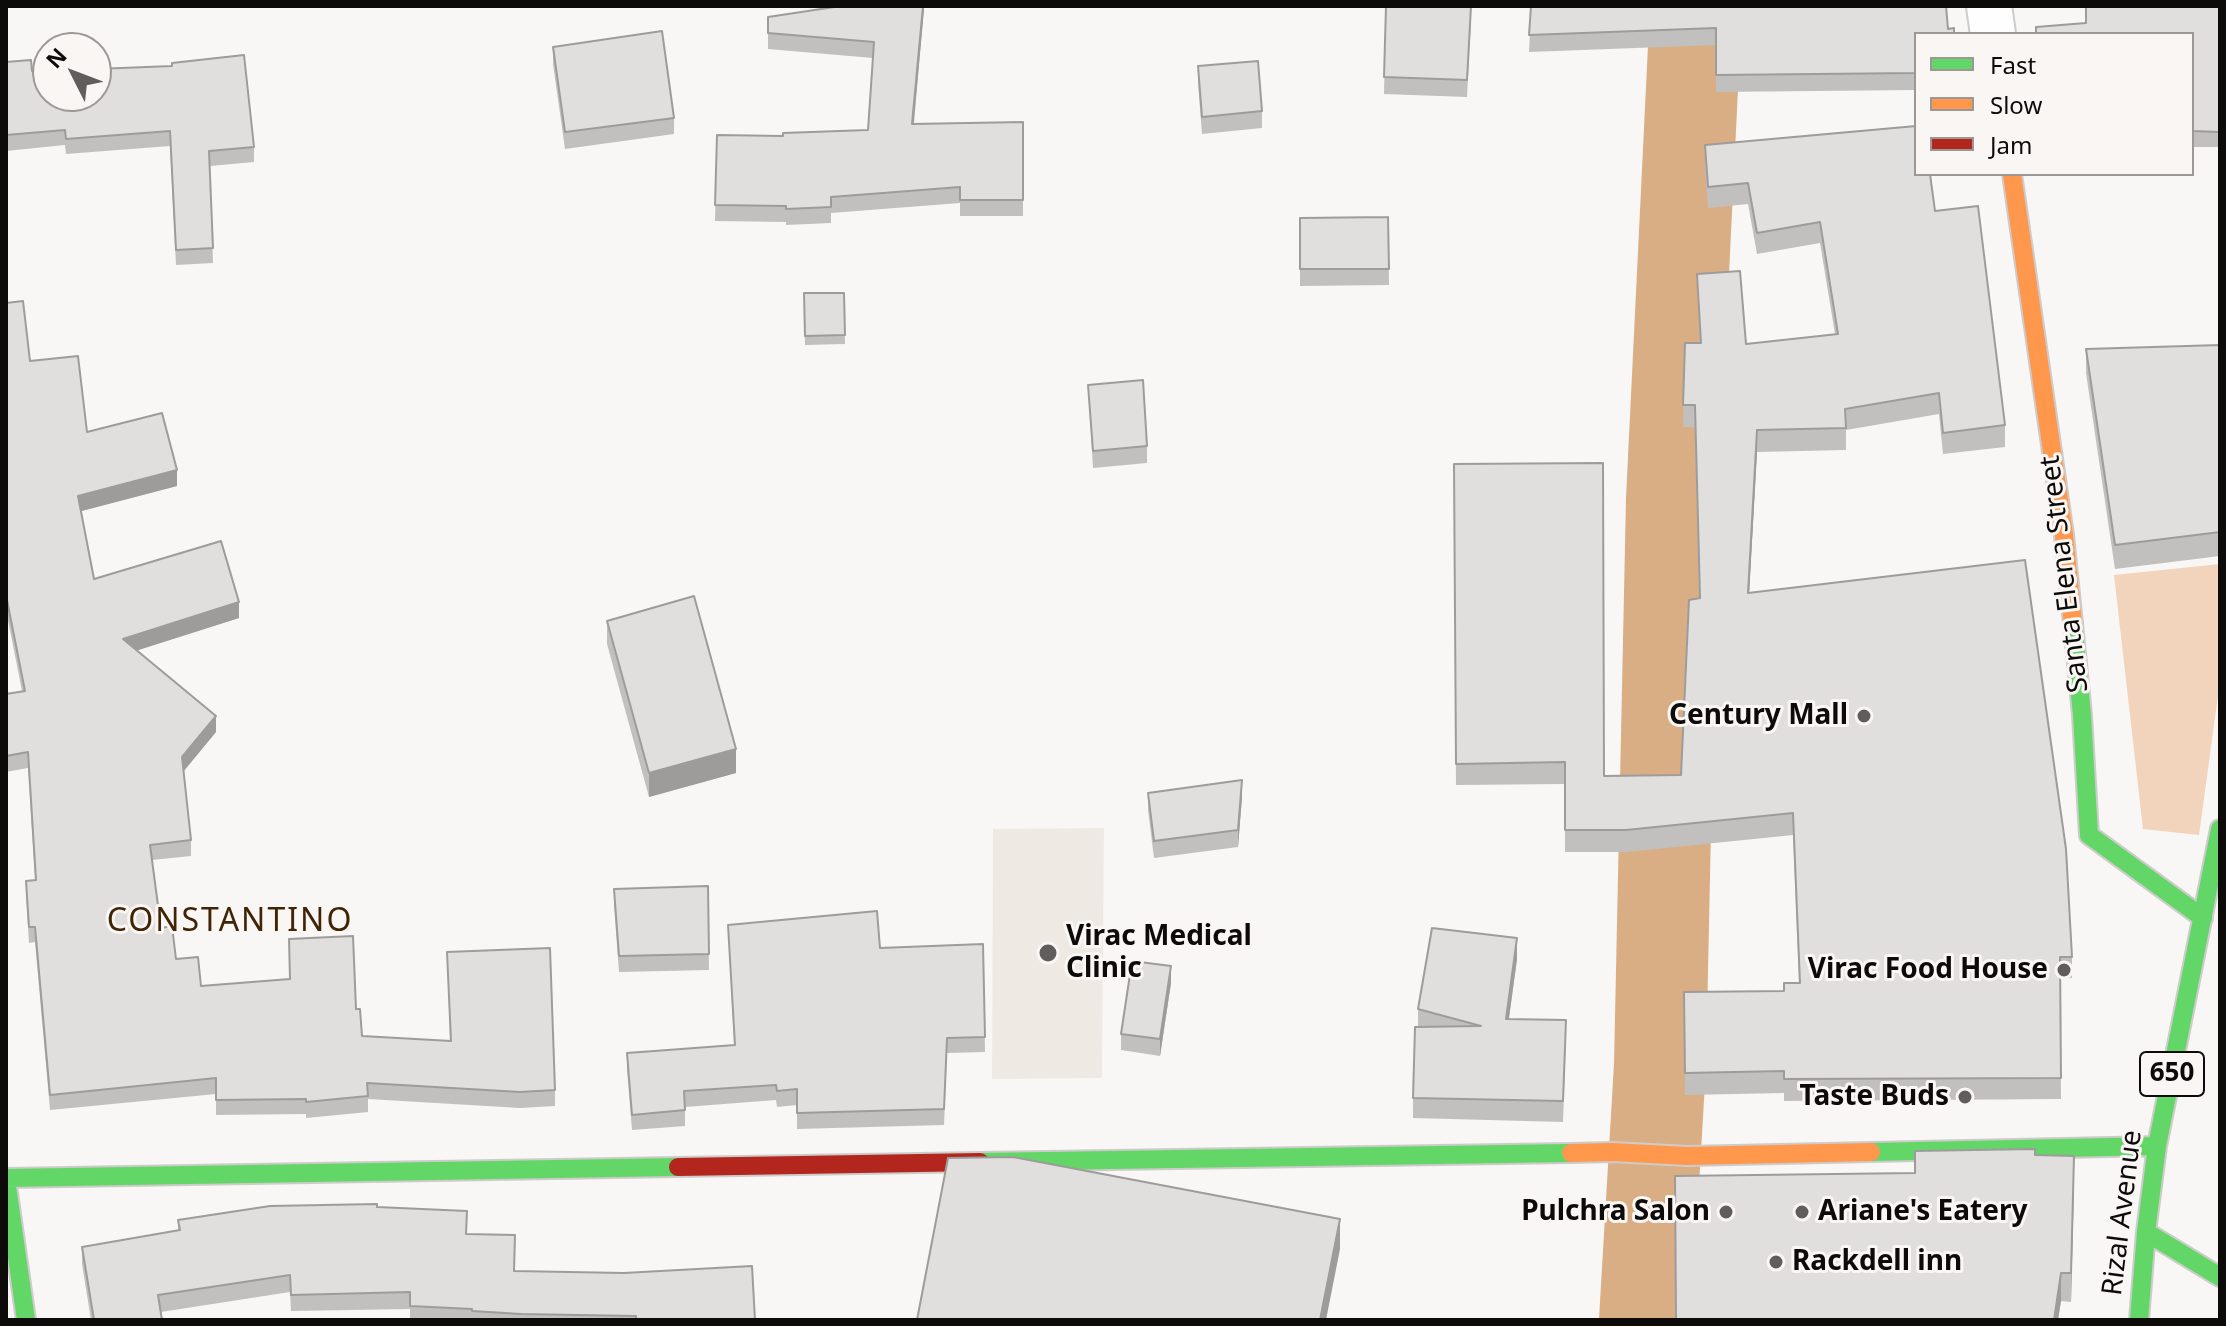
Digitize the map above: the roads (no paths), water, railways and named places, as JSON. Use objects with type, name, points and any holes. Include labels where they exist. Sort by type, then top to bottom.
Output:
[{"type":"main road","name":"Santa Elena Street","points":[[2012,176],[2064,535],[2082,715],[2089,835],[2220,931]]},
{"type":"main road","name":"Rizal Avenue","points":[[2139,1320],[2157,1146],[2220,829]]},
{"type":"main road","points":[[26,1320],[6,1178],[1612,1152],[1687,1156],[2157,1146]]},
{"type":"main road","points":[[2146,1232],[2220,1277]]},
{"type":"street","points":[[1989,6],[1993,32]]},
{"type":"waterway","points":[[1645,1320],[1660,1065],[1672,499],[1696,6]]},
{"type":"place","name":"Century Mall","points":[[1864,716]]},
{"type":"place","name":"Virac Medical Clinic","points":[[1048,953]]},
{"type":"place","name":"Virac Food House","points":[[2064,970]]},
{"type":"place","name":"Taste Buds","points":[[1965,1097]]},
{"type":"place","name":"Pulchra Salon","points":[[1726,1212]]},
{"type":"place","name":"Ariane's Eatery","points":[[1802,1212]]},
{"type":"place","name":"Rackdell inn","points":[[1776,1262]]},
{"type":"district","name":"CONSTANTINO","points":[[230,922]]}]
